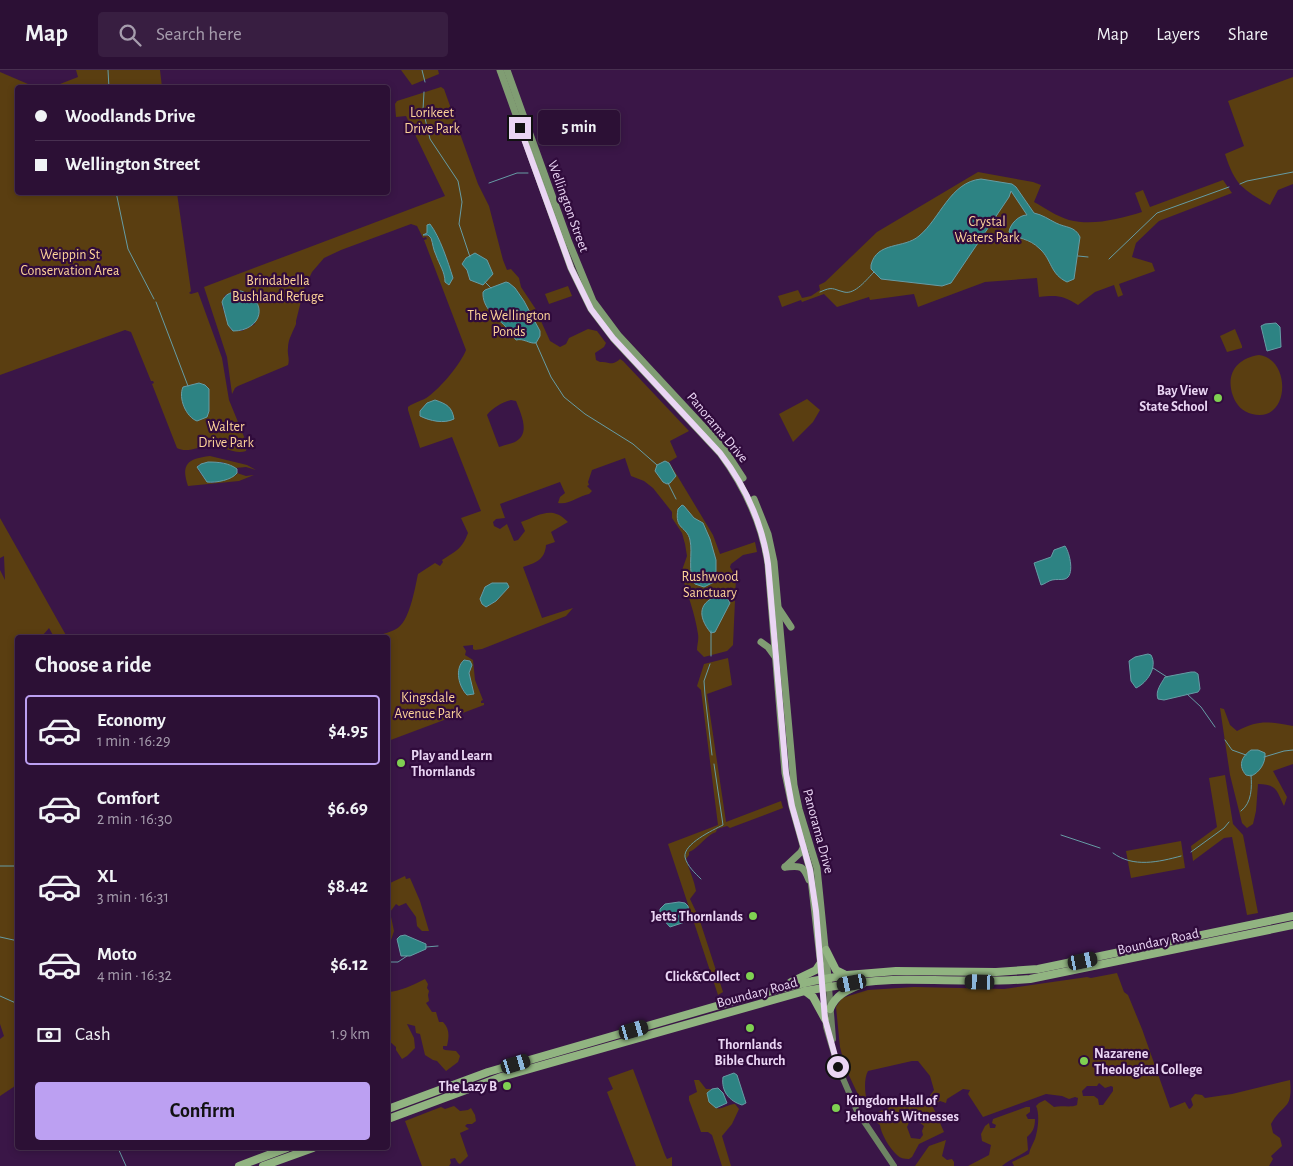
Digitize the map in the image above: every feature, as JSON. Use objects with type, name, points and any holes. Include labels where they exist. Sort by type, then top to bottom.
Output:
[{"type":"highway","name":"Boundary Road","points":[[390,1108],[488,1072],[752,996],[825,979],[847,975],[896,971],[1014,971],[1064,965],[1293,916]]},
{"type":"highway","name":"Boundary Road","points":[[390,1118],[501,1077],[805,991],[891,980],[980,982],[1059,974],[1293,925]]},
{"type":"highway","points":[[826,950],[836,970],[847,975]]},
{"type":"highway","points":[[752,996],[762,990],[804,976],[816,970],[820,964]]},
{"type":"highway","points":[[1014,971],[1014,980]]},
{"type":"highway","points":[[830,1009],[840,994],[869,982]]},
{"type":"highway","points":[[805,991],[813,997],[825,1019]]},
{"type":"highway","points":[[712,1008],[714,1016]]},
{"type":"highway","points":[[239,1166],[282,1150]]},
{"type":"highway","points":[[263,1166],[307,1150]]},
{"type":"main road","name":"Wellington Street","points":[[500,70],[575,267]]},
{"type":"main road","name":"Wellington Street","points":[[507,70],[575,267]]},
{"type":"main road","name":"Panorama Drive","points":[[575,267],[593,301],[607,322],[724,449],[750,489],[759,509],[771,546],[776,573],[777,607],[794,786],[817,868],[826,950],[826,988]]},
{"type":"main road","name":"Panorama Drive","points":[[575,267],[584,296],[600,322],[720,453],[746,492],[756,513],[766,548],[786,773],[792,806],[814,889],[820,964],[825,979]]},
{"type":"main road","points":[[777,607],[791,627]]},
{"type":"main road","points":[[761,642],[768,647],[776,658]]},
{"type":"main road","points":[[804,846],[801,852],[785,867],[801,866],[814,889]]},
{"type":"main road","points":[[826,988],[834,1053]]},
{"type":"main road","points":[[826,988],[825,1019],[834,1053],[857,1111],[894,1166]]},
{"type":"green space","points":[[76,70],[160,70],[162,85],[54,85],[78,77]]},
{"type":"green space","points":[[401,70],[438,70],[439,74],[412,85]]},
{"type":"green space","name":"Weippin St Conservation Area","points":[[0,72],[30,85],[15,85],[15,195],[177,195],[191,291],[189,293],[198,292],[222,358],[229,400],[247,444],[246,451],[238,452],[212,446],[190,450],[177,448],[152,384],[154,383],[151,381],[131,332],[125,330],[0,375]],"holes":[[[199,383],[209,389],[209,411],[183,387]]]},
{"type":"green space","points":[[1293,77],[1293,184],[1278,190],[1270,205],[1246,190],[1232,173],[1225,154],[1244,146],[1228,101]]},
{"type":"green space","points":[[441,87],[444,89],[478,184],[489,206],[507,270],[511,269],[519,278],[521,287],[535,308],[550,341],[560,347],[566,344],[569,338],[588,329],[597,331],[606,343],[604,347],[595,353],[596,360],[612,363],[620,359],[623,361],[689,431],[670,441],[677,457],[669,462],[713,535],[720,554],[755,542],[757,552],[743,555],[731,564],[730,567],[736,578],[733,645],[727,651],[704,657],[697,650],[697,626],[681,573],[687,556],[682,533],[672,518],[672,512],[653,488],[644,481],[631,476],[625,458],[592,470],[588,482],[589,485],[587,486],[592,491],[570,502],[558,503],[560,497],[565,493],[560,482],[500,504],[505,518],[496,519],[493,522],[494,526],[500,529],[507,524],[514,541],[518,540],[525,531],[521,522],[540,514],[557,514],[568,522],[551,532],[555,542],[546,545],[544,554],[541,557],[523,567],[542,618],[573,608],[566,616],[482,649],[475,650],[473,645],[463,646],[466,651],[465,655],[473,660],[475,680],[483,700],[481,703],[484,703],[484,705],[390,740],[390,635],[380,635],[394,630],[403,623],[412,602],[418,574],[435,563],[440,566],[443,562],[442,560],[458,549],[463,543],[468,533],[461,518],[481,511],[452,437],[420,448],[408,410],[408,407],[427,398],[439,387],[455,369],[466,350],[424,240],[427,239],[426,237],[423,238],[417,226],[411,224],[324,258],[312,272],[304,289],[296,324],[289,342],[288,365],[238,386],[232,394],[227,357],[204,287],[445,196],[406,116],[396,117],[395,104],[397,101]],"holes":[[[427,233],[438,237],[453,278],[451,280],[445,280],[432,239],[423,235]],[[235,292],[255,324],[242,331],[231,330],[222,306],[225,295]],[[511,400],[516,401],[522,418],[523,434],[515,442],[499,447],[487,415],[501,404]],[[492,583],[497,584],[503,592],[496,601],[486,607],[482,594],[485,587]],[[464,660],[469,660],[472,665],[469,673],[474,694],[463,691],[459,675],[461,663]]]},
{"type":"green space","name":"Crystal Waters Park","points":[[978,172],[1041,185],[1034,202],[1060,216],[1078,222],[1106,221],[1142,212],[1135,193],[1143,190],[1150,207],[1223,180],[1232,193],[1159,221],[1136,243],[1132,257],[1152,263],[1155,271],[1119,284],[1123,295],[1118,297],[1114,285],[1095,292],[1078,305],[1059,296],[1039,297],[1037,278],[985,282],[918,307],[914,294],[870,300],[869,297],[837,307],[824,294],[782,307],[778,296],[798,290],[802,298],[811,296],[820,290],[819,285],[825,282],[877,232]]},
{"type":"green space","points":[[568,286],[572,296],[549,304],[545,294]]},
{"type":"green space","points":[[1235,329],[1242,348],[1227,352],[1220,336]]},
{"type":"green space","points":[[1259,355],[1270,359],[1277,367],[1281,378],[1282,390],[1280,401],[1274,410],[1265,414],[1252,414],[1240,408],[1236,402],[1231,388],[1231,381],[1232,374],[1239,363]]},
{"type":"green space","points":[[807,399],[820,410],[813,422],[793,442],[779,414]]},
{"type":"green space","points":[[210,456],[247,465],[256,470],[246,467],[235,468],[222,462],[208,462],[198,465],[198,470],[207,482],[213,483],[237,473],[246,476],[254,475],[239,481],[188,486],[185,472],[188,464],[196,459]]},
{"type":"green space","points":[[0,518],[66,635],[53,635],[49,628],[43,635],[15,635],[15,1086],[0,1096],[0,1039],[4,1036],[0,1024],[0,570],[5,580],[4,556],[0,558]]},
{"type":"green space","points":[[728,658],[732,685],[707,694],[726,822],[781,801],[783,808],[730,828],[727,826],[717,829],[716,832],[689,852],[686,859],[696,891],[690,899],[699,918],[723,992],[718,995],[668,844],[718,825],[701,690],[697,686],[704,664]]},
{"type":"green space","points":[[1220,708],[1224,709],[1230,725],[1237,731],[1265,722],[1293,726],[1293,764],[1273,771],[1287,797],[1284,806],[1276,789],[1269,785],[1258,784],[1253,824],[1247,828],[1242,823],[1230,775]]},
{"type":"green space","points":[[1225,775],[1233,824],[1243,835],[1258,913],[1247,915],[1232,837],[1224,838],[1193,861],[1191,846],[1217,827],[1209,778]]},
{"type":"green space","points":[[1181,841],[1185,868],[1131,878],[1126,851]]},
{"type":"green space","points":[[405,876],[406,879],[410,878],[420,901],[429,931],[422,931],[417,926],[416,917],[406,903],[399,906],[396,904],[390,912],[390,883]]},
{"type":"green space","points":[[390,912],[394,931],[390,943]]},
{"type":"green space","points":[[1117,973],[1142,1029],[1170,1108],[1185,1102],[1189,1109],[1191,1108],[1193,1105],[1191,1099],[1195,1094],[1202,1095],[1205,1098],[1232,1094],[1290,1080],[1291,1090],[1288,1102],[1271,1124],[1273,1133],[1280,1138],[1282,1146],[1271,1156],[1273,1159],[1269,1166],[1014,1166],[1012,1162],[1029,1154],[1035,1139],[1038,1122],[1036,1106],[1045,1100],[1054,1107],[1074,1106],[1077,1105],[1078,1098],[1069,1099],[1046,1094],[983,1117],[968,1094],[970,1090],[963,1089],[947,1099],[946,1103],[940,1101],[934,1104],[933,1107],[944,1132],[919,1144],[909,1159],[901,1158],[894,1152],[884,1137],[880,1125],[870,1117],[891,1106],[929,1097],[934,1090],[930,1076],[918,1061],[868,1071],[865,1084],[868,1110],[862,1103],[845,1067],[840,1047],[836,1007],[842,998],[868,990],[914,987],[1004,989]],"holes":[[[1099,1083],[1105,1088],[1113,1087],[1113,1091],[1103,1105],[1099,1105],[1098,1099],[1094,1096],[1083,1096],[1082,1091],[1087,1086],[1097,1086]],[[912,1116],[924,1126],[923,1135],[920,1139],[911,1138],[907,1127]]]},
{"type":"green space","points":[[425,979],[429,991],[429,1001],[426,1003],[432,1012],[436,1012],[439,1022],[443,1022],[448,1030],[447,1046],[443,1046],[443,1049],[456,1051],[460,1056],[458,1062],[446,1071],[437,1061],[425,1055],[420,1034],[416,1033],[415,1026],[407,1024],[414,1038],[415,1048],[407,1056],[402,1059],[396,1047],[390,1042],[390,992]]},
{"type":"green space","points":[[633,1069],[665,1155],[667,1159],[672,1157],[672,1166],[636,1166],[607,1092],[613,1089],[608,1078]]},
{"type":"green space","points":[[694,1080],[699,1080],[706,1089],[712,1089],[707,1093],[716,1108],[735,1104],[739,1109],[732,1124],[722,1136],[731,1166],[722,1166],[712,1135],[708,1132],[701,1132],[689,1100],[689,1096],[697,1092]]},
{"type":"green space","points":[[454,1106],[460,1111],[471,1108],[475,1115],[476,1121],[472,1124],[467,1124],[465,1126],[469,1129],[460,1133],[468,1156],[460,1164],[455,1158],[450,1159],[451,1163],[449,1166],[422,1166],[405,1121],[441,1107],[445,1109]]},
{"type":"green space","points":[[1030,1107],[1030,1112],[1026,1115],[1028,1119],[1035,1119],[1033,1129],[1027,1137],[1028,1150],[1002,1166],[968,1166],[989,1155],[991,1145],[982,1141],[981,1134],[985,1126],[989,1123],[990,1128],[995,1128],[996,1125],[992,1123],[993,1119]]},
{"type":"green space","points":[[946,1140],[942,1156],[947,1160],[952,1159],[954,1166],[915,1166],[929,1146]]},
{"type":"shaded area","points":[[981,179],[1012,184],[1034,213],[1073,229],[1078,233],[1080,237],[1074,279],[1067,282],[1061,279],[1044,253],[1036,245],[1009,232],[1015,220],[1027,215],[1011,191],[1009,197],[951,283],[942,286],[881,279],[871,269],[874,257],[879,252],[892,246],[906,243],[919,236],[953,194],[970,182]]},
{"type":"shaded area","points":[[430,224],[446,257],[453,278],[449,285],[445,282],[431,238],[428,235],[423,235],[427,233],[427,225]]},
{"type":"shaded area","points":[[475,253],[487,260],[493,274],[483,285],[470,280],[467,270],[462,264],[466,258]]},
{"type":"shaded area","points":[[506,282],[515,288],[540,331],[540,336],[536,343],[516,340],[490,312],[485,303],[483,292],[485,290]]},
{"type":"shaded area","points":[[241,291],[256,301],[259,315],[251,326],[243,330],[233,331],[228,325],[222,302],[229,293]]},
{"type":"shaded area","points":[[1276,323],[1280,327],[1281,347],[1267,351],[1261,326]]},
{"type":"shaded area","points":[[199,383],[209,389],[209,411],[207,417],[197,421],[189,416],[184,407],[182,391],[183,387]]},
{"type":"shaded area","points":[[435,400],[448,406],[454,419],[437,421],[420,416],[420,411],[427,403]]},
{"type":"shaded area","points":[[665,461],[669,463],[676,476],[667,484],[663,482],[655,471],[657,465]]},
{"type":"shaded area","points":[[208,462],[231,465],[237,469],[237,473],[224,480],[207,482],[197,467]]},
{"type":"shaded area","points":[[682,505],[694,518],[703,523],[716,560],[716,578],[714,582],[704,587],[695,584],[691,574],[690,540],[679,524],[677,516],[678,509]]},
{"type":"shaded area","points":[[1065,546],[1071,564],[1070,574],[1065,579],[1052,580],[1041,585],[1034,563],[1051,557],[1054,550]]},
{"type":"shaded area","points":[[492,583],[507,583],[509,587],[496,601],[486,607],[480,599],[485,587]]},
{"type":"shaded area","points":[[721,595],[726,596],[730,603],[715,632],[711,633],[703,621],[702,610],[708,601]]},
{"type":"shaded area","points":[[1151,655],[1153,660],[1152,669],[1147,679],[1136,688],[1131,681],[1129,661],[1135,657]]},
{"type":"shaded area","points":[[464,660],[470,661],[472,665],[469,673],[474,694],[467,695],[460,683],[458,673]]},
{"type":"shaded area","points":[[1191,672],[1198,674],[1200,689],[1198,692],[1164,700],[1158,699],[1158,690],[1165,677]]},
{"type":"shaded area","points":[[1251,750],[1265,753],[1265,757],[1257,773],[1251,776],[1246,775],[1241,765],[1245,756]]},
{"type":"shaded area","points":[[685,903],[688,906],[690,917],[685,922],[670,927],[660,916],[660,909],[665,904]]},
{"type":"shaded area","points":[[405,935],[426,944],[426,949],[410,956],[401,956],[397,939]]},
{"type":"shaded area","points":[[734,1073],[737,1075],[746,1103],[742,1105],[733,1101],[723,1087],[723,1077]]},
{"type":"shaded area","points":[[718,1088],[723,1093],[727,1103],[716,1108],[709,1102],[707,1093],[712,1089]]},
{"type":"waterway","points":[[108,70],[109,85]]},
{"type":"waterway","points":[[422,70],[425,82]]},
{"type":"waterway","points":[[424,92],[423,110],[430,139],[458,181],[462,202],[459,224],[470,257]]},
{"type":"waterway","points":[[1240,184],[1293,172]]},
{"type":"waterway","points":[[489,183],[517,173],[528,173]]},
{"type":"waterway","points":[[1109,259],[1157,213],[1229,187]]},
{"type":"waterway","points":[[117,195],[128,249],[154,299]]},
{"type":"waterway","points":[[1078,256],[1088,257]]},
{"type":"waterway","points":[[820,292],[828,289],[844,292],[852,291],[874,272]]},
{"type":"waterway","points":[[485,282],[491,288]]},
{"type":"waterway","points":[[156,302],[188,386]]},
{"type":"waterway","points":[[536,343],[551,377],[564,397],[585,414],[633,444],[657,465]]},
{"type":"waterway","points":[[668,483],[676,499]]},
{"type":"waterway","points":[[711,631],[711,656]]},
{"type":"waterway","points":[[710,664],[704,681],[712,755]]},
{"type":"waterway","points":[[1153,668],[1167,677]]},
{"type":"waterway","points":[[1187,694],[1201,707],[1215,727]]},
{"type":"waterway","points":[[1225,740],[1232,750],[1246,755]]},
{"type":"waterway","points":[[1264,757],[1293,750]]},
{"type":"waterway","points":[[701,879],[689,866],[685,857],[686,852],[694,842],[723,825],[714,764]]},
{"type":"waterway","points":[[1241,811],[1245,808],[1249,799],[1251,775]]},
{"type":"waterway","points":[[1191,852],[1224,828],[1229,822]]},
{"type":"waterway","points":[[1061,835],[1100,848]]},
{"type":"waterway","points":[[1113,853],[1129,861],[1138,862],[1155,862],[1181,856]]},
{"type":"waterway","points":[[0,866],[15,866]]},
{"type":"waterway","points":[[0,937],[15,940]]},
{"type":"waterway","points":[[426,947],[438,946]]},
{"type":"waterway","points":[[390,962],[398,962],[407,956]]},
{"type":"waterway","points":[[0,996],[15,1003]]},
{"type":"waterway","points":[[119,1150],[126,1166]]},
{"type":"place","name":"Bay View State School","points":[[1218,398]]},
{"type":"place","name":"Play and Learn Thornlands","points":[[401,763]]},
{"type":"place","name":"Jetts Thornlands","points":[[753,916]]},
{"type":"place","name":"Click&Collect","points":[[750,976]]},
{"type":"place","name":"Thornlands Bible Church","points":[[750,1028]]},
{"type":"place","name":"Nazarene Theological College","points":[[1084,1061]]},
{"type":"place","name":"The Lazy B","points":[[507,1086]]},
{"type":"place","name":"Kingdom Hall of Jehovah's Witnesses","points":[[836,1108]]},
{"type":"route","points":[[520,128],[571,268],[591,309],[613,338],[720,453],[746,492],[756,513],[766,548],[768,564],[772,629],[780,692],[789,794],[814,889],[826,1027],[838,1067]]},
{"type":"park label","name":"Lorikeet Drive Park","points":[[432,120]]},
{"type":"park label","name":"Brindabella Bushland Refuge","points":[[278,288]]},
{"type":"park label","name":"The Wellington Ponds","points":[[509,324]]},
{"type":"park label","name":"Walter Drive Park","points":[[226,434]]},
{"type":"park label","name":"Rushwood Sanctuary","points":[[710,584]]},
{"type":"park label","name":"Kingsdale Avenue Park","points":[[428,706]]}]
